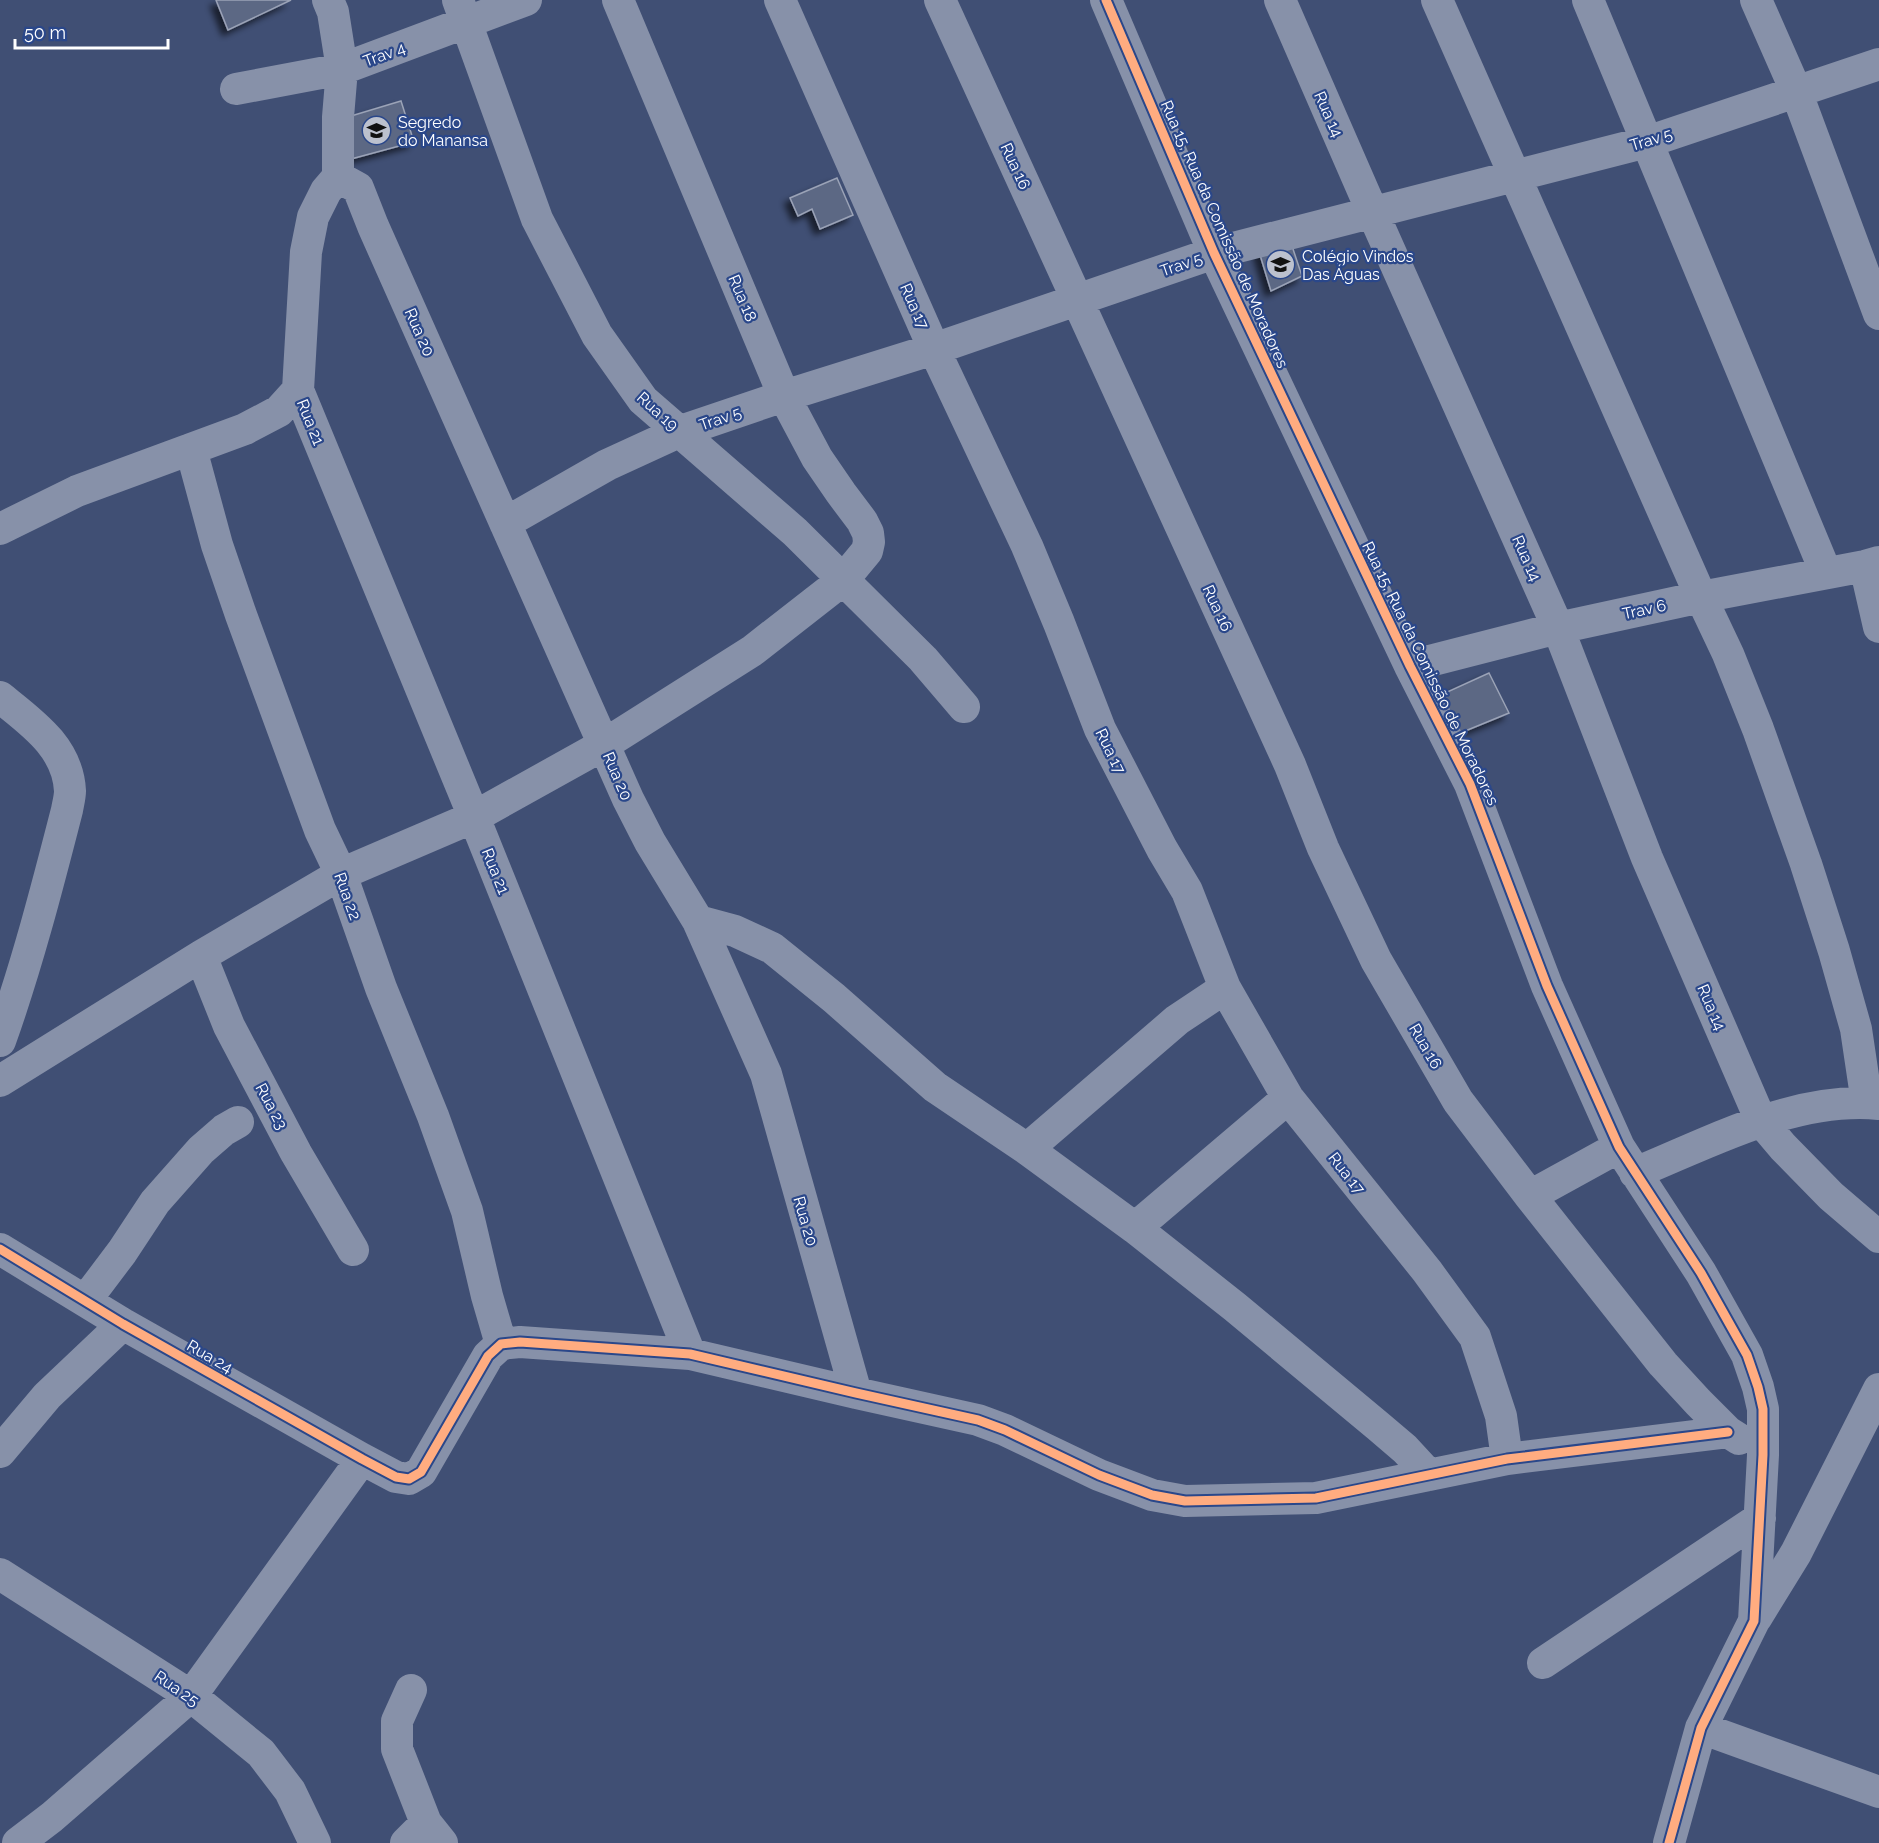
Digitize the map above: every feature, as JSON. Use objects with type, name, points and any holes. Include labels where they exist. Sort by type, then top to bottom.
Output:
[{"type":"street","points":[[0,530],[77,491],[245,429],[279,411],[298,390],[306,252],[313,217],[326,191],[338,177],[338,117],[342,69],[333,12],[328,0]]},
{"type":"street","name":"Trav 4","points":[[236,89],[342,69],[463,12],[526,0]]},
{"type":"street","name":"Rua 18","points":[[0,1080],[201,956],[341,874],[474,817],[605,744],[752,651],[843,580],[867,550],[868,533],[862,521],[817,458],[784,396],[618,0]]},
{"type":"street","name":"Rua 17","points":[[780,0],[934,349],[1027,546],[1100,729],[1162,849],[1187,891],[1225,988],[1288,1098],[1427,1271],[1475,1337],[1501,1416],[1507,1459]]},
{"type":"street","name":"Rua 16","points":[[940,0],[1290,765],[1323,848],[1376,960],[1458,1101],[1530,1196],[1663,1364],[1728,1432],[1763,1455]]},
{"type":"street","name":"Rua 15, Rua da Comissão de Moradores","points":[[1106,0],[1214,253],[1410,666],[1470,784],[1546,986],[1619,1147],[1701,1273],[1747,1356],[1763,1409],[1763,1455],[1754,1621]]},
{"type":"street","name":"Rua 14","points":[[1280,0],[1558,628],[1647,858],[1761,1120],[1783,1147],[1831,1196],[1879,1238]]},
{"type":"street","points":[[1437,0],[1728,654],[1758,729],[1834,951],[1856,1029],[1873,1104],[1829,1106],[1761,1120],[1635,1173]]},
{"type":"street","points":[[1588,0],[1826,573]]},
{"type":"street","points":[[1756,0],[1796,91],[1879,314]]},
{"type":"street","name":"Rua 19","points":[[463,12],[537,219],[597,334],[625,376],[643,400],[795,532],[923,659],[964,707]]},
{"type":"street","name":"Trav 5","points":[[505,524],[607,465],[681,431],[784,396],[934,349],[1214,253],[1647,142],[1879,64]]},
{"type":"street","name":"Rua 20","points":[[338,177],[358,188],[628,799],[650,842],[698,921],[766,1074],[856,1393]]},
{"type":"street","name":"Rua 21","points":[[298,390],[474,817],[690,1354]]},
{"type":"street","name":"Rua 22","points":[[191,449],[217,545],[241,615],[320,830],[341,874],[381,988],[433,1116],[467,1211],[501,1344]]},
{"type":"street","points":[[1872,564],[1879,627]]},
{"type":"street","name":"Trav 6","points":[[1410,666],[1558,628],[1701,597],[1872,564]]},
{"type":"street","points":[[0,697],[41,731],[57,750],[70,792],[39,920],[0,1041]]},
{"type":"street","points":[[698,921],[735,931],[772,948],[935,1087],[1028,1149],[1135,1228],[1310,1368],[1405,1449],[1429,1475]]},
{"type":"street","name":"Rua 23","points":[[201,956],[229,1026],[296,1153],[353,1250]]},
{"type":"street","points":[[1028,1149],[1177,1020],[1225,988]]},
{"type":"street","points":[[1135,1228],[1288,1098]]},
{"type":"street","points":[[85,1301],[122,1252],[155,1202],[201,1150],[224,1130],[238,1122]]},
{"type":"street","points":[[1530,1196],[1619,1147]]},
{"type":"street","name":"Rua 24","points":[[0,1249],[123,1324],[396,1477],[409,1479],[421,1472],[488,1356],[501,1344]]},
{"type":"street","points":[[0,1452],[47,1396],[123,1324]]},
{"type":"street","points":[[501,1344],[520,1342],[690,1354],[978,1420],[1005,1430],[1099,1475],[1152,1496],[1185,1501],[1316,1498],[1507,1459],[1728,1432]]},
{"type":"street","points":[[1670,1843],[1701,1728],[1754,1621],[1796,1553],[1879,1389]]},
{"type":"street","points":[[18,1843],[52,1817],[191,1696],[362,1459]]},
{"type":"street","points":[[1542,1663],[1760,1518]]},
{"type":"street","name":"Rua 25","points":[[0,1574],[191,1696],[261,1753],[290,1791],[315,1843]]},
{"type":"street","points":[[411,1690],[397,1721],[397,1749],[425,1836]]},
{"type":"street","points":[[1701,1728],[1879,1792]]},
{"type":"building","points":[[216,0],[291,0],[228,30]]},
{"type":"building","name":"Segredo do Manansa","points":[[401,101],[414,142],[351,159],[341,119]]},
{"type":"building","points":[[837,178],[853,215],[820,229],[812,209],[798,216],[790,198]]},
{"type":"building","name":"Colégio Vindos Das Águas","points":[[1288,234],[1302,276],[1271,291],[1257,245]]},
{"type":"building","points":[[1489,673],[1509,713],[1453,736],[1434,698]]},
{"type":"cycle path","points":[[1106,0],[1214,253],[1410,666],[1470,784],[1547,986],[1619,1147],[1701,1273],[1747,1355],[1758,1387],[1763,1409],[1763,1455],[1754,1621],[1701,1728],[1669,1843]]},
{"type":"cycle path","points":[[0,1249],[123,1324],[362,1459],[396,1477],[409,1479],[421,1472],[488,1356],[501,1344],[520,1342],[690,1354],[978,1420],[1005,1430],[1099,1475],[1152,1495],[1185,1501],[1316,1498],[1507,1459],[1728,1432]]},
{"type":"place","name":"Segredo do Manansa","points":[[377,131]]},
{"type":"place","name":"Colégio Vindos Das Águas","points":[[1281,265]]}]
